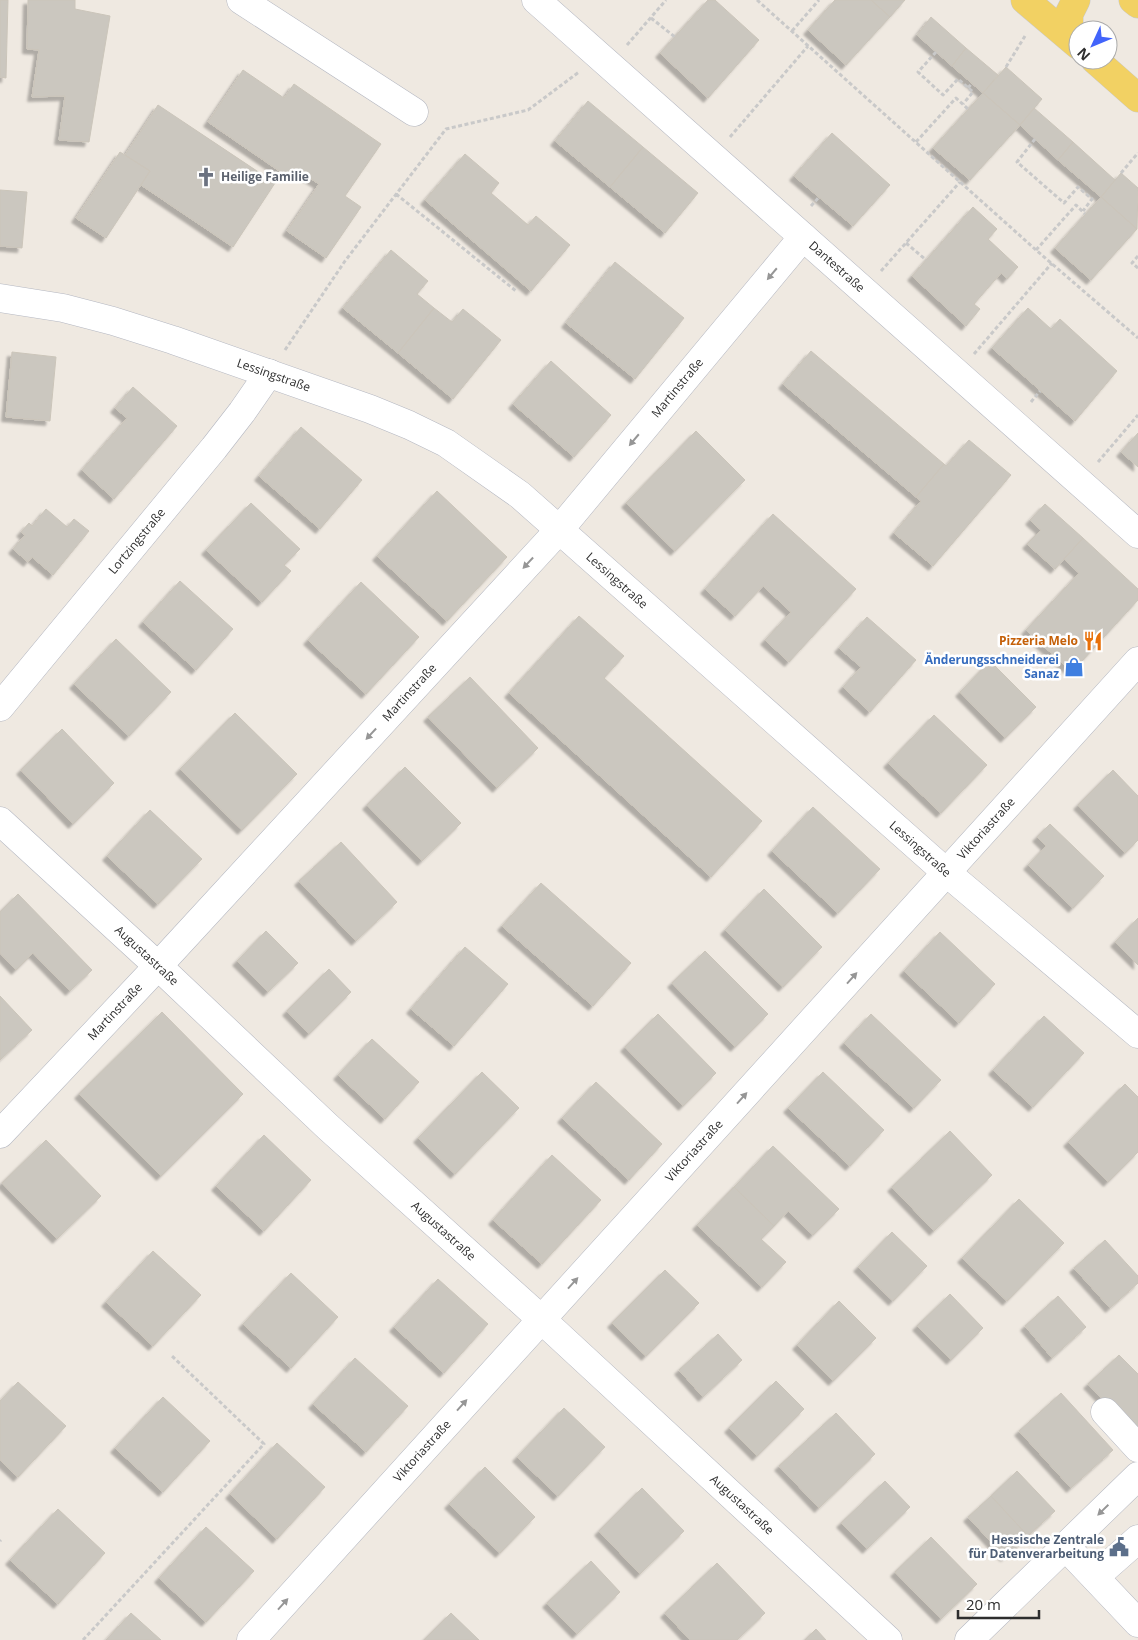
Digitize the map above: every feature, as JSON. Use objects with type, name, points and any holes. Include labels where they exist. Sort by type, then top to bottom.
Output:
[{"type":"main road","points":[[1070,20],[1069,14],[1076,0]]},
{"type":"main road","points":[[1133,0],[1138,4]]},
{"type":"main road","points":[[1032,6],[1068,37]]},
{"type":"main road","points":[[1106,70],[1138,98]]},
{"type":"street","points":[[241,0],[414,112]]},
{"type":"street","name":"Dantestraße","points":[[536,0],[1138,534]]},
{"type":"street","name":"Martinstraße","points":[[0,1134],[158,966],[560,529],[803,237]]},
{"type":"street","name":"Lessingstraße","points":[[0,298],[63,308],[113,321],[370,409],[446,443],[483,467],[560,529],[947,873],[1138,1034]]},
{"type":"street","name":"Lortzingstraße","points":[[0,707],[214,448],[269,373]]},
{"type":"street","name":"Viktoriastraße","points":[[250,1640],[1138,661]]},
{"type":"street","name":"Augustastraße","points":[[0,821],[158,966],[328,1127],[541,1319],[888,1640]]},
{"type":"street","points":[[1105,1412],[1138,1448]]},
{"type":"street","points":[[969,1640],[1138,1476]]},
{"type":"street","points":[[1095,1577],[1138,1539]]},
{"type":"street","points":[[1065,1546],[1138,1623]]},
{"type":"path","points":[[269,373],[346,261],[446,129],[528,110],[604,61],[651,18],[666,0]]},
{"type":"path","points":[[757,0],[1036,250],[1138,338]]},
{"type":"path","points":[[792,31],[819,0]]},
{"type":"path","points":[[1006,67],[1032,6]]},
{"type":"path","points":[[651,18],[674,37]]},
{"type":"path","points":[[714,156],[808,46]]},
{"type":"path","points":[[936,52],[918,72],[943,96],[958,79],[973,92],[963,104]]},
{"type":"path","points":[[968,88],[972,83]]},
{"type":"path","points":[[916,142],[956,98],[968,109]]},
{"type":"path","points":[[1035,139],[1017,162],[1064,203],[1078,187],[1092,200],[1084,212],[1076,205],[1036,250]]},
{"type":"path","points":[[1121,173],[1138,153]]},
{"type":"path","points":[[863,290],[960,182]]},
{"type":"path","points":[[396,194],[516,291]]},
{"type":"path","points":[[906,243],[926,260]]},
{"type":"path","points":[[1138,256],[1132,263],[1138,268]]},
{"type":"path","points":[[957,374],[1052,263]]},
{"type":"path","points":[[1080,483],[1138,415]]},
{"type":"path","points":[[82,1640],[264,1444],[172,1356]]},
{"type":"building","points":[[0,0],[8,0],[6,78],[0,77]]},
{"type":"building","points":[[28,0],[75,0],[75,9],[110,16],[89,142],[59,140],[65,96],[32,97],[39,50],[27,49]]},
{"type":"building","points":[[708,0],[715,0],[759,40],[708,98],[660,53]]},
{"type":"building","points":[[835,0],[871,0],[890,17],[846,65],[808,30]]},
{"type":"building","points":[[871,0],[905,0],[890,17]]},
{"type":"building","points":[[931,17],[966,48],[952,66],[917,35]]},
{"type":"building","points":[[966,48],[998,75],[983,93],[952,66]]},
{"type":"building","points":[[1006,67],[1042,99],[1020,125],[983,93]]},
{"type":"building","points":[[243,70],[284,98],[294,84],[381,144],[345,196],[361,207],[326,258],[287,231],[319,184],[294,168],[288,177],[208,122]]},
{"type":"building","points":[[983,93],[1020,125],[970,180],[933,148]]},
{"type":"building","points":[[588,101],[643,147],[610,187],[555,141]]},
{"type":"building","name":"Heilige Familie","points":[[158,105],[275,183],[233,247],[141,185],[150,171],[125,155]]},
{"type":"building","points":[[1034,108],[1073,142],[1058,160],[1020,125]]},
{"type":"building","points":[[832,133],[890,185],[853,226],[794,176]]},
{"type":"building","points":[[1073,142],[1115,180],[1101,197],[1058,160]]},
{"type":"building","points":[[643,147],[698,193],[665,233],[610,187]]},
{"type":"building","points":[[120,152],[150,171],[106,238],[76,218]]},
{"type":"building","points":[[465,154],[499,183],[491,193],[528,225],[536,216],[570,245],[531,291],[425,200]]},
{"type":"building","points":[[1121,173],[1138,188],[1137,229],[1101,197]]},
{"type":"building","points":[[0,190],[27,192],[22,248],[0,246]]},
{"type":"building","points":[[1101,197],[1137,229],[1091,280],[1055,248]]},
{"type":"building","points":[[973,207],[997,229],[988,239],[1018,267],[1007,279],[1001,273],[974,304],[980,309],[966,326],[912,276]]},
{"type":"building","points":[[391,250],[428,281],[417,294],[434,308],[398,353],[343,308]]},
{"type":"building","points":[[615,262],[684,318],[635,379],[566,323]]},
{"type":"building","points":[[434,308],[452,322],[463,309],[501,340],[453,399],[398,353]]},
{"type":"building","points":[[1028,308],[1051,329],[1060,319],[1117,371],[1075,421],[992,348]]},
{"type":"building","points":[[811,351],[944,464],[916,497],[783,384]]},
{"type":"building","points":[[12,352],[56,357],[50,421],[6,417]]},
{"type":"building","points":[[551,361],[611,415],[574,457],[513,404]]},
{"type":"building","points":[[133,387],[177,426],[114,499],[82,470],[127,418],[115,408]]},
{"type":"building","points":[[301,427],[362,480],[320,529],[259,476]]},
{"type":"building","points":[[696,431],[745,480],[675,551],[626,503]]},
{"type":"building","points":[[1138,433],[1138,467],[1121,452]]},
{"type":"building","points":[[969,440],[1011,475],[933,566],[894,533],[921,501],[916,497],[944,464],[946,466]]},
{"type":"building","points":[[437,491],[507,557],[447,621],[377,556]]},
{"type":"building","points":[[251,503],[300,549],[284,565],[291,571],[262,602],[206,550]]},
{"type":"building","points":[[1045,504],[1083,538],[1055,569],[1027,544],[1041,530],[1030,520]]},
{"type":"building","points":[[46,509],[67,527],[74,519],[89,531],[53,575],[32,557],[28,562],[13,549],[25,535],[21,532],[29,523],[32,526]]},
{"type":"building","points":[[773,514],[856,589],[789,662],[765,640],[791,612],[763,586],[735,616],[705,589]]},
{"type":"building","points":[[1083,538],[1138,589],[1138,600],[1072,672],[1026,630],[1079,573],[1064,559]]},
{"type":"building","points":[[180,581],[233,629],[196,670],[143,622]]},
{"type":"building","points":[[361,582],[419,637],[366,694],[308,640]]},
{"type":"building","points":[[579,616],[624,656],[604,678],[762,821],[711,877],[509,693]]},
{"type":"building","points":[[867,617],[916,660],[870,712],[843,687],[861,667],[839,648]]},
{"type":"building","points":[[116,639],[171,692],[129,736],[74,684]]},
{"type":"building","points":[[990,661],[1036,707],[1005,738],[960,692]]},
{"type":"building","points":[[470,677],[538,748],[497,788],[428,717]]},
{"type":"building","points":[[235,713],[297,774],[242,830],[180,769]]},
{"type":"building","points":[[934,715],[987,765],[941,813],[888,763]]},
{"type":"building","points":[[62,729],[114,783],[73,824],[21,770]]},
{"type":"building","points":[[405,767],[461,823],[422,861],[367,805]]},
{"type":"building","points":[[1113,770],[1138,796],[1138,840],[1125,853],[1078,805]]},
{"type":"building","points":[[813,807],[880,869],[838,913],[772,851]]},
{"type":"building","points":[[150,810],[202,859],[158,904],[107,856]]},
{"type":"building","points":[[1050,824],[1104,876],[1073,908],[1028,865],[1046,846],[1037,837]]},
{"type":"building","points":[[341,842],[397,902],[356,941],[299,881]]},
{"type":"building","points":[[541,883],[631,963],[593,1006],[502,926]]},
{"type":"building","points":[[764,889],[822,947],[783,987],[725,930]]},
{"type":"building","points":[[18,894],[92,970],[70,991],[33,953],[16,970],[0,953],[0,912]]},
{"type":"building","points":[[1138,918],[1138,965],[1115,942]]},
{"type":"building","points":[[266,931],[298,963],[268,992],[237,961]]},
{"type":"building","points":[[940,932],[995,984],[959,1023],[904,971]]},
{"type":"building","points":[[465,947],[508,984],[454,1046],[411,1009]]},
{"type":"building","points":[[705,951],[768,1014],[735,1047],[672,983]]},
{"type":"building","points":[[329,969],[351,992],[309,1034],[287,1011]]},
{"type":"building","points":[[0,996],[32,1030],[0,1060]]},
{"type":"building","points":[[162,1012],[243,1094],[161,1176],[79,1094]]},
{"type":"building","points":[[658,1014],[716,1073],[683,1106],[625,1047]]},
{"type":"building","points":[[871,1014],[941,1080],[914,1108],[844,1043]]},
{"type":"building","points":[[1044,1016],[1084,1053],[1033,1107],[993,1070]]},
{"type":"building","points":[[372,1039],[419,1082],[385,1119],[338,1075]]},
{"type":"building","points":[[482,1072],[519,1108],[455,1174],[418,1138]]},
{"type":"building","points":[[823,1072],[884,1130],[850,1166],[788,1108]]},
{"type":"building","points":[[596,1082],[662,1144],[629,1180],[562,1118]]},
{"type":"building","points":[[1125,1084],[1138,1097],[1138,1152],[1108,1182],[1068,1142]]},
{"type":"building","points":[[950,1131],[992,1175],[934,1231],[892,1187]]},
{"type":"building","points":[[264,1135],[311,1180],[264,1231],[216,1186]]},
{"type":"building","points":[[46,1140],[101,1196],[57,1239],[2,1183]]},
{"type":"building","points":[[773,1146],[839,1209],[813,1235],[788,1211],[774,1226],[734,1187]]},
{"type":"building","points":[[552,1155],[601,1200],[542,1264],[493,1220]]},
{"type":"building","points":[[734,1187],[774,1226],[761,1239],[786,1262],[762,1287],[697,1225]]},
{"type":"building","points":[[1019,1199],[1064,1243],[1007,1301],[962,1258]]},
{"type":"building","points":[[892,1232],[927,1266],[893,1301],[858,1267]]},
{"type":"building","points":[[1105,1240],[1138,1276],[1138,1283],[1110,1308],[1074,1268]]},
{"type":"building","points":[[153,1251],[201,1295],[153,1346],[106,1302]]},
{"type":"building","points":[[665,1270],[699,1303],[646,1356],[612,1323]]},
{"type":"building","points":[[291,1273],[338,1317],[291,1368],[243,1324]]},
{"type":"building","points":[[438,1279],[488,1324],[444,1373],[394,1327]]},
{"type":"building","points":[[950,1294],[983,1328],[951,1360],[917,1326]]},
{"type":"building","points":[[1058,1296],[1086,1327],[1052,1358],[1025,1326]]},
{"type":"building","points":[[839,1301],[876,1338],[833,1381],[797,1345]]},
{"type":"building","points":[[718,1334],[742,1360],[703,1397],[679,1370]]},
{"type":"building","points":[[1119,1355],[1138,1374],[1138,1436],[1088,1384]]},
{"type":"building","points":[[355,1358],[408,1406],[366,1452],[313,1404]]},
{"type":"building","points":[[776,1381],[804,1409],[757,1456],[729,1428]]},
{"type":"building","points":[[18,1382],[66,1426],[18,1477],[0,1460],[0,1401]]},
{"type":"building","points":[[1061,1393],[1113,1450],[1071,1488],[1019,1431]]},
{"type":"building","points":[[163,1397],[210,1441],[163,1492],[115,1448]]},
{"type":"building","points":[[564,1408],[605,1447],[558,1496],[517,1457]]},
{"type":"building","points":[[836,1413],[875,1454],[819,1508],[779,1466]]},
{"type":"building","points":[[277,1443],[325,1487],[277,1539],[230,1494]]},
{"type":"building","points":[[485,1467],[535,1517],[500,1553],[449,1504]]},
{"type":"building","points":[[1017,1471],[1055,1511],[1028,1536],[991,1496]]},
{"type":"building","points":[[885,1481],[910,1507],[867,1549],[841,1523]]},
{"type":"building","points":[[642,1488],[684,1531],[640,1574],[599,1531]]},
{"type":"building","points":[[991,1496],[1028,1536],[1005,1557],[968,1517]]},
{"type":"building","points":[[58,1509],[105,1553],[58,1604],[10,1560]]},
{"type":"building","points":[[206,1527],[254,1571],[206,1622],[159,1578]]},
{"type":"building","points":[[931,1537],[977,1584],[941,1619],[895,1572]]},
{"type":"building","points":[[591,1561],[620,1592],[577,1634],[547,1603]]},
{"type":"building","points":[[717,1563],[765,1613],[737,1640],[690,1640],[665,1613]]},
{"type":"building","points":[[131,1613],[161,1640],[106,1640]]},
{"type":"building","points":[[451,1613],[479,1640],[424,1640]]},
{"type":"building","points":[[816,1629],[826,1640],[805,1640]]},
{"type":"place","name":"Heilige Familie","points":[[206,177]]},
{"type":"place","name":"Pizzeria Melo","points":[[1093,641]]},
{"type":"place","name":"Änderungsschneiderei Sanaz","points":[[1074,667]]},
{"type":"place","name":"Hessische Zentrale für Datenverarbeitung","points":[[1119,1547]]}]
